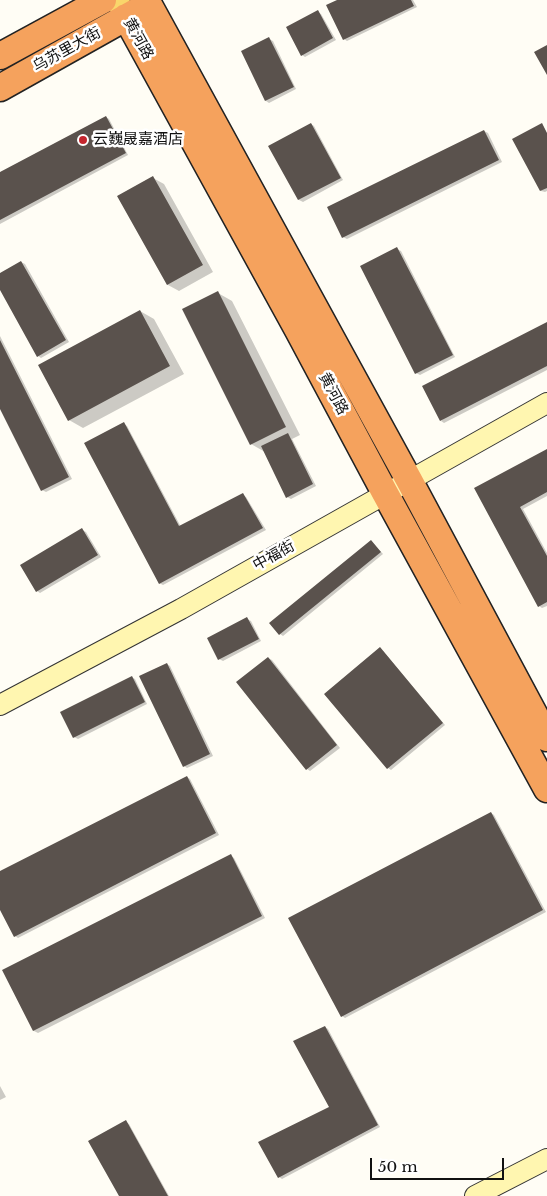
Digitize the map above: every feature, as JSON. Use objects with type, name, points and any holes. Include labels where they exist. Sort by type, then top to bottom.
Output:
[{"type":"highway","name":"乌苏里大街","points":[[0,56],[102,0]]},
{"type":"highway","name":"乌苏里大街","points":[[0,88],[121,9],[152,2]]},
{"type":"highway","name":"黄河路","points":[[152,2],[547,738]]},
{"type":"highway","name":"黄河路","points":[[121,9],[547,789]]},
{"type":"street","name":"中福街","points":[[0,706],[181,609],[547,403]]},
{"type":"street","points":[[475,1196],[547,1159]]},
{"type":"building","points":[[337,0],[411,0],[414,6],[343,40],[326,5]]},
{"type":"building","points":[[318,10],[333,38],[301,56],[286,27]]},
{"type":"building","points":[[269,37],[294,87],[265,101],[241,51]]},
{"type":"building","points":[[547,45],[547,75],[534,52]]},
{"type":"building","points":[[106,116],[126,153],[0,220],[0,172]]},
{"type":"building","points":[[311,123],[341,178],[298,200],[268,146]]},
{"type":"building","points":[[542,123],[547,133],[547,188],[540,191],[512,139]]},
{"type":"building","points":[[484,130],[499,160],[342,238],[327,207]]},
{"type":"building","points":[[153,176],[203,265],[167,285],[117,196]]},
{"type":"building","points":[[397,247],[453,355],[415,374],[360,266]]},
{"type":"building","points":[[21,261],[66,340],[37,357],[0,290],[0,273]]},
{"type":"building","points":[[218,291],[286,427],[250,445],[182,309]]},
{"type":"building","points":[[140,310],[170,366],[68,421],[38,365]]},
{"type":"building","points":[[547,322],[547,366],[440,421],[422,386]]},
{"type":"building","points":[[0,340],[69,477],[41,491],[0,409]]},
{"type":"building","points":[[124,422],[179,526],[243,493],[263,528],[159,584],[84,443]]},
{"type":"building","points":[[288,433],[313,484],[286,498],[261,446]]},
{"type":"building","points":[[547,449],[547,492],[520,507],[547,556],[547,602],[538,607],[474,488]]},
{"type":"building","points":[[82,528],[98,555],[36,592],[20,565]]},
{"type":"building","points":[[371,540],[381,552],[279,635],[269,623]]},
{"type":"building","points":[[247,617],[259,639],[218,660],[207,638]]},
{"type":"building","points":[[380,647],[443,723],[387,769],[324,694]]},
{"type":"building","points":[[268,657],[337,745],[306,770],[236,682]]},
{"type":"building","points":[[167,663],[210,754],[183,767],[139,676]]},
{"type":"building","points":[[132,676],[145,702],[73,738],[60,712]]},
{"type":"building","points":[[187,776],[216,833],[14,937],[0,910],[0,871]]},
{"type":"building","points":[[491,812],[543,910],[341,1017],[288,918]]},
{"type":"building","points":[[231,854],[262,916],[33,1031],[2,970]]},
{"type":"building","points":[[325,1026],[378,1125],[278,1178],[258,1142],[329,1107],[293,1041]]},
{"type":"building","points":[[126,1120],[168,1196],[119,1196],[88,1141]]},
{"type":"place","name":"云巍晟嘉酒店","points":[[83,140]]}]
